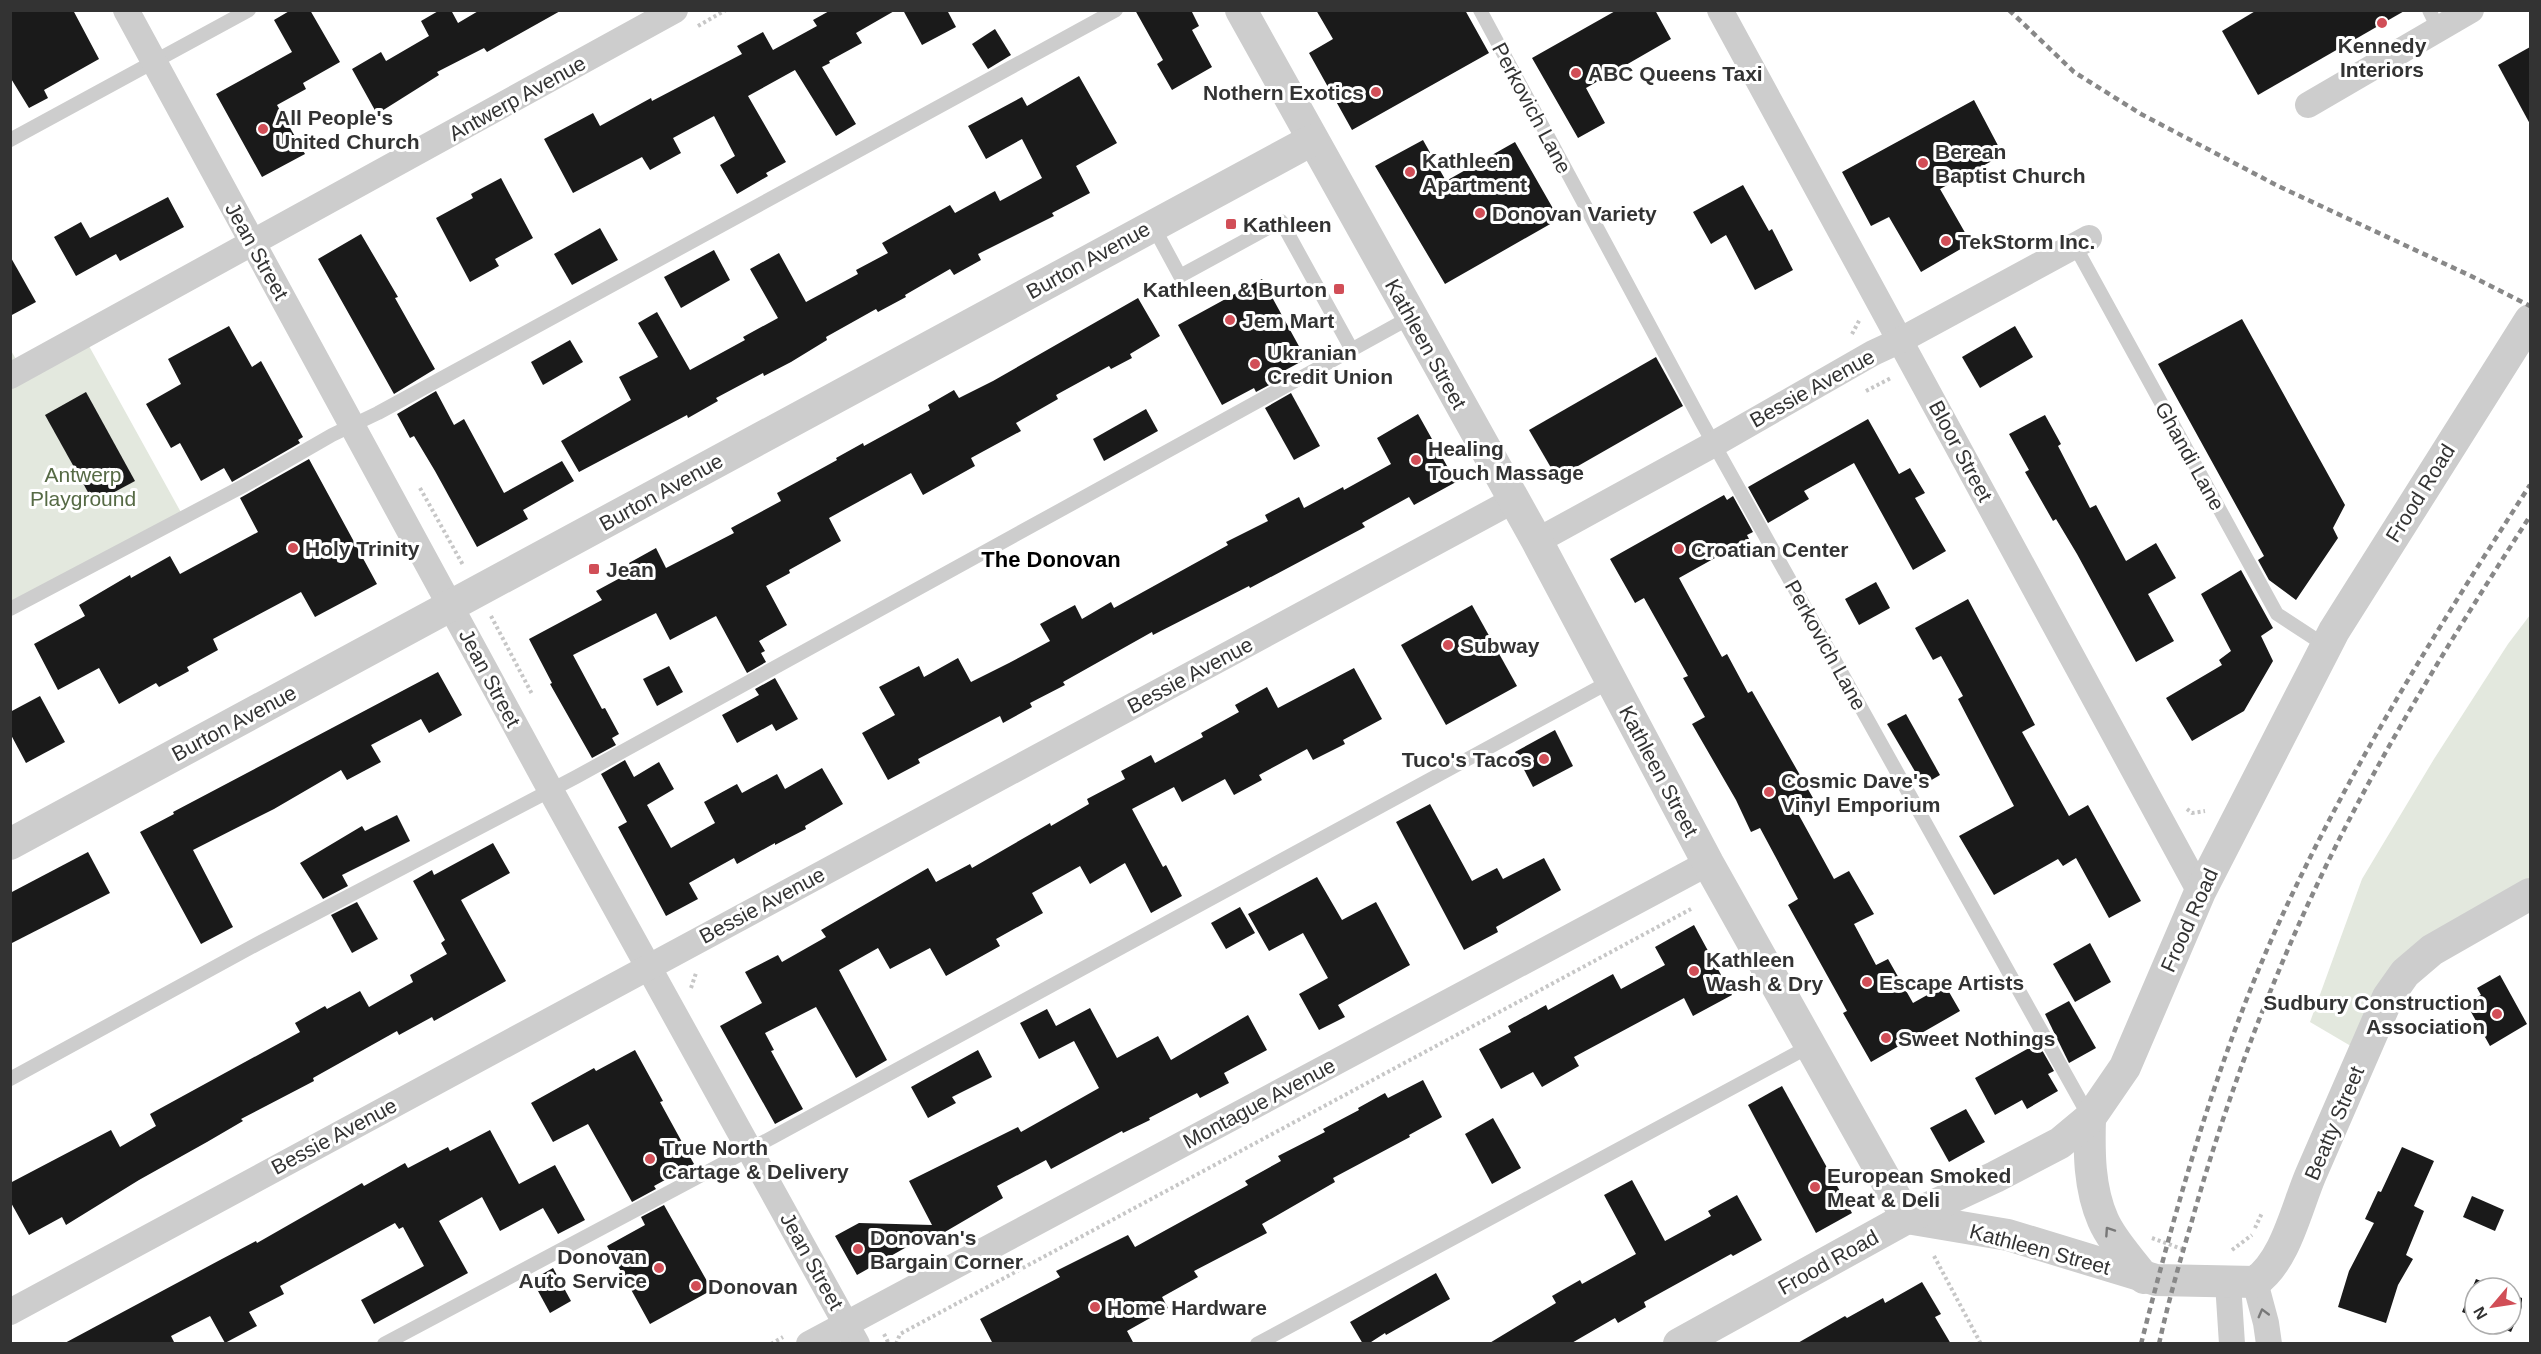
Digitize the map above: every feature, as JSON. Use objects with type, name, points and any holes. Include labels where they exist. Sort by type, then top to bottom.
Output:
[{"type":"street","name":"Jean Street","points":[[126,10],[647,967],[851,1334]]},
{"type":"street","name":"Antwerp Avenue","points":[[10,375],[675,10]]},
{"type":"street","name":"Kathleen Street","points":[[1241,10],[1537,540],[1708,863],[1907,1218],[2008,1236],[2144,1278],[2174,1282],[2236,1273]]},
{"type":"street","name":"Bloor Street","points":[[1720,10],[2200,892]]},
{"type":"street","points":[[2308,105],[2434,19],[2471,10]]},
{"type":"street","name":"Burton Avenue","points":[[10,844],[1312,140]]},
{"type":"street","name":"Bessie Avenue","points":[[1537,540],[1714,444],[1863,359],[2082,242]]},
{"type":"street","name":"Frood Road","points":[[1679,1344],[1907,1218],[1995,1177],[2060,1143],[2090,1118],[2125,1067],[2200,892],[2326,646],[2530,320]]},
{"type":"street","name":"Bessie Avenue","points":[[10,1312],[1514,500]]},
{"type":"street","name":"Montague Avenue","points":[[809,1344],[851,1334],[1708,863]]},
{"type":"street","name":"Beatty Street","points":[[2236,1273],[2267,1273],[2281,1250],[2388,998],[2405,973],[2432,950],[2530,895]]},
{"type":"street","points":[[2090,1118],[2089,1155],[2095,1193],[2103,1221],[2144,1278]]},
{"type":"street","points":[[2232,1344],[2236,1273]]},
{"type":"street","points":[[2236,1273],[2266,1323],[2269,1344]]},
{"type":"lane","points":[[10,140],[249,10]]},
{"type":"lane","points":[[10,609],[244,485],[332,435],[353,426],[1116,10]]},
{"type":"lane","name":"Perkovich Lane","points":[[1480,10],[1714,444],[2090,1118]]},
{"type":"lane","points":[[1152,225],[1180,276],[1281,221],[1352,350]]},
{"type":"lane","name":"Ghandi Lane","points":[[2082,242],[2277,614],[2326,646]]},
{"type":"lane","points":[[10,1079],[260,943],[551,791],[1411,317]]},
{"type":"lane","points":[[384,1344],[750,1149],[1611,681]]},
{"type":"lane","points":[[1257,1344],[1810,1046]]},
{"type":"path","points":[[1858,396],[1915,366]]},
{"type":"path","points":[[2183,805],[2192,813],[2205,812]]},
{"type":"path","points":[[896,1344],[900,1334],[1691,909]]},
{"type":"path","points":[[2236,1273],[2239,1247],[2252,1236],[2266,1204]]},
{"type":"path","points":[[2145,1236],[2191,1251]]},
{"type":"path","points":[[1934,1256],[1981,1344]]},
{"type":"green space","name":"Antwerp Playground","points":[[84,337],[183,516],[10,607],[10,349],[23,371]]},
{"type":"green space","points":[[2530,615],[2530,892],[2430,948],[2361,1052],[2310,1022],[2362,879],[2434,759],[2508,644]]},
{"type":"building","points":[[10,10],[73,10],[99,59],[44,90],[48,98],[29,108],[10,77]]},
{"type":"building","name":"All People's United Church","points":[[291,10],[310,10],[340,62],[303,83],[306,89],[277,105],[305,154],[262,177],[216,94],[292,52],[274,20]]},
{"type":"building","points":[[440,10],[451,10],[458,23],[480,10],[562,10],[487,52],[484,48],[437,72],[439,75],[377,114],[352,69],[381,52],[386,61],[429,36],[421,21]]},
{"type":"building","points":[[831,10],[896,10],[856,33],[862,43],[822,67],[856,124],[836,136],[795,70],[748,96],[786,162],[766,173],[768,176],[737,194],[720,165],[735,156],[714,116],[673,138],[681,153],[650,170],[642,157],[573,193],[544,139],[593,113],[600,126],[651,98],[652,101],[742,54],[737,46],[763,32],[773,50],[817,26],[813,20]]},
{"type":"building","points":[[903,10],[947,10],[956,27],[922,45]]},
{"type":"building","points":[[1135,10],[1191,10],[1199,26],[1192,30],[1212,67],[1172,90],[1157,64],[1163,60]]},
{"type":"building","name":"Nothern Exotics","points":[[1316,10],[1465,10],[1489,53],[1352,130],[1309,53],[1333,39]]},
{"type":"building","name":"ABC Queens Taxi","points":[[1617,10],[1655,10],[1671,39],[1586,88],[1605,123],[1578,138],[1532,58]]},
{"type":"building","points":[[2257,10],[2406,10],[2258,95],[2222,31]]},
{"type":"building","points":[[995,29],[1011,55],[988,69],[972,44]]},
{"type":"building","points":[[2530,47],[2530,124],[2498,65]]},
{"type":"building","points":[[1079,76],[1117,143],[1076,166],[1090,193],[1052,213],[1054,216],[978,254],[981,260],[954,275],[950,269],[905,295],[906,297],[878,312],[876,309],[826,337],[827,340],[791,362],[764,376],[763,373],[716,398],[718,401],[688,418],[687,415],[579,472],[561,441],[631,400],[619,377],[658,357],[638,323],[657,312],[690,370],[745,340],[743,337],[778,318],[750,269],[779,253],[806,302],[858,274],[856,270],[888,253],[882,243],[950,205],[955,213],[995,191],[1000,201],[1042,178],[1022,139],[986,159],[968,126],[1022,97],[1027,106]]},
{"type":"building","name":"Berean Baptist Church","points":[[1974,100],[2003,155],[1940,189],[1971,243],[1921,272],[1889,217],[1871,226],[1842,172]]},
{"type":"building","name":"Donovan Variety","points":[[1423,140],[1446,181],[1515,142],[1559,219],[1445,284],[1375,166]]},
{"type":"building","points":[[501,178],[533,238],[495,259],[499,266],[470,282],[436,218],[473,198],[471,194]]},
{"type":"building","points":[[1743,185],[1769,231],[1772,229],[1793,270],[1755,290],[1726,235],[1711,244],[1693,212]]},
{"type":"building","points":[[168,197],[184,227],[120,261],[116,254],[76,276],[54,237],[81,222],[90,238]]},
{"type":"building","points":[[600,228],[618,260],[572,285],[554,254]]},
{"type":"building","points":[[361,234],[398,297],[395,298],[435,369],[394,394],[318,259]]},
{"type":"building","points":[[714,250],[730,280],[681,308],[664,277]]},
{"type":"building","points":[[10,256],[36,302],[10,316]]},
{"type":"building","points":[[1262,279],[1306,359],[1280,373],[1282,378],[1256,392],[1254,388],[1222,405],[1178,325]]},
{"type":"building","points":[[1138,298],[1160,336],[1130,354],[1132,358],[1111,369],[1109,366],[1056,395],[1058,399],[1016,423],[1021,431],[971,458],[975,466],[923,495],[911,473],[829,518],[841,541],[789,570],[790,573],[766,586],[787,625],[759,641],[765,651],[761,653],[766,662],[747,673],[716,616],[670,640],[656,613],[573,655],[602,709],[605,708],[619,734],[612,738],[616,745],[592,758],[550,684],[552,683],[529,639],[602,600],[596,591],[633,571],[629,563],[656,548],[666,568],[734,533],[731,528],[781,501],[777,493],[837,460],[836,458],[863,443],[864,446],[930,410],[928,405],[954,390],[959,398],[993,381]]},
{"type":"building","points":[[2242,319],[2345,505],[2333,528],[2338,538],[2296,600],[2269,580],[2258,560],[2264,556],[2158,364]]},
{"type":"building","points":[[229,326],[252,367],[261,361],[303,437],[298,440],[300,443],[232,482],[224,468],[201,481],[180,443],[171,448],[146,404],[181,384],[168,359]]},
{"type":"building","points":[[2015,326],[2033,357],[1980,388],[1962,357]]},
{"type":"building","points":[[570,340],[583,362],[543,385],[531,362]]},
{"type":"building","points":[[1656,357],[1683,406],[1557,478],[1529,430]]},
{"type":"building","points":[[436,391],[454,425],[464,419],[504,493],[562,461],[574,481],[523,510],[528,519],[477,547],[414,436],[410,438],[397,414]]},
{"type":"building","points":[[86,392],[135,481],[94,503],[45,415]]},
{"type":"building","points":[[1291,393],[1320,446],[1294,460],[1265,408]]},
{"type":"building","points":[[1146,409],[1158,431],[1104,461],[1093,439]]},
{"type":"building","points":[[1418,414],[1456,482],[1414,505],[1409,497],[1362,523],[1365,527],[1250,588],[1249,586],[1153,635],[1152,632],[1063,682],[1065,685],[1030,703],[1032,707],[1003,723],[1000,716],[918,759],[920,763],[888,780],[862,733],[895,715],[879,687],[919,666],[924,677],[958,658],[971,682],[1009,663],[1050,641],[1040,624],[1075,605],[1082,619],[1111,602],[1114,608],[1228,545],[1226,542],[1268,521],[1265,515],[1299,497],[1304,508],[1343,487],[1344,490],[1391,464],[1377,438]]},
{"type":"building","points":[[2045,415],[2061,444],[2058,446],[2090,508],[2096,505],[2126,561],[2156,543],[2176,578],[2148,594],[2174,641],[2136,662],[2077,554],[2056,519],[2053,521],[2025,472],[2029,470],[2009,434]]},
{"type":"building","points":[[1868,419],[1899,474],[1910,468],[1925,493],[1915,498],[1946,551],[1913,570],[1854,463],[1804,491],[1809,499],[1768,523],[1748,487]]},
{"type":"building","points":[[309,459],[377,584],[315,617],[301,592],[213,639],[218,650],[187,667],[189,671],[159,687],[156,683],[119,704],[99,668],[58,690],[34,644],[85,616],[79,605],[130,575],[131,578],[170,556],[180,574],[258,532],[240,498]]},
{"type":"building","points":[[1724,495],[1727,500],[1733,496],[1753,532],[1747,535],[1749,539],[1679,578],[1722,657],[1727,654],[1748,693],[1752,691],[1813,798],[1795,808],[1834,879],[1849,871],[1874,914],[1854,924],[1876,965],[1888,959],[1913,1003],[1945,985],[1960,1011],[1871,1062],[1843,1013],[1847,1011],[1788,905],[1798,899],[1760,828],[1751,832],[1736,800],[1692,724],[1705,717],[1683,678],[1688,676],[1644,598],[1635,603],[1610,559]]},
{"type":"building","points":[[2241,570],[2273,628],[2261,636],[2273,661],[2244,711],[2192,741],[2166,698],[2222,665],[2219,660],[2231,651],[2201,594]]},
{"type":"building","points":[[1876,582],[1890,608],[1859,625],[1845,599]]},
{"type":"building","points":[[1968,599],[2035,725],[2022,732],[2069,816],[2088,805],[2141,901],[2109,918],[2076,858],[2063,866],[2058,859],[1994,895],[1959,836],[2014,806],[1958,699],[1963,696],[1941,656],[1933,660],[1915,628]]},
{"type":"building","points":[[1472,605],[1517,686],[1446,725],[1401,645]]},
{"type":"building","points":[[669,666],[683,692],[657,706],[643,679]]},
{"type":"building","points":[[1354,668],[1382,719],[1343,740],[1345,744],[1313,760],[1307,749],[1259,775],[1262,780],[1234,795],[1225,779],[1182,802],[1174,787],[1132,809],[1163,867],[1166,865],[1182,896],[1151,913],[1125,863],[1090,884],[1080,866],[1032,893],[1043,913],[996,939],[1000,946],[946,976],[930,948],[890,969],[878,948],[839,970],[887,1060],[856,1078],[816,1007],[765,1033],[774,1050],[771,1051],[803,1109],[775,1124],[720,1026],[762,1003],[745,972],[778,955],[782,962],[826,937],[821,930],[928,868],[936,882],[970,864],[972,868],[1050,823],[1051,826],[1089,804],[1087,799],[1125,779],[1121,771],[1151,755],[1155,763],[1203,737],[1201,733],[1239,712],[1235,705],[1267,687],[1278,708]]},
{"type":"building","points":[[438,672],[462,715],[429,733],[421,719],[371,745],[381,762],[347,780],[341,770],[274,809],[193,850],[233,927],[201,944],[140,832],[174,814],[173,812]]},
{"type":"building","points":[[775,678],[798,719],[776,731],[772,724],[737,743],[722,715],[759,695],[755,689]]},
{"type":"building","points":[[40,696],[65,742],[26,763],[10,733],[10,712]]},
{"type":"building","points":[[1906,714],[1940,775],[1923,785],[1887,724]]},
{"type":"building","name":"Tuco's Tacos","points":[[1555,730],[1573,766],[1533,787],[1515,752]]},
{"type":"building","points":[[625,760],[634,777],[659,762],[674,789],[647,805],[671,848],[715,823],[704,802],[737,784],[742,793],[777,774],[785,789],[822,768],[843,804],[805,826],[806,829],[775,845],[775,843],[737,864],[734,858],[689,883],[698,899],[666,916],[618,827],[627,822],[601,774]]},
{"type":"building","points":[[1430,804],[1472,881],[1497,868],[1503,879],[1544,858],[1561,890],[1496,927],[1498,932],[1464,950],[1396,822]]},
{"type":"building","points":[[397,815],[410,841],[342,875],[348,886],[323,899],[300,863],[362,826],[365,831]]},
{"type":"building","points":[[493,843],[510,873],[461,900],[506,981],[434,1021],[432,1017],[399,1035],[397,1031],[313,1078],[314,1081],[241,1119],[243,1121],[139,1180],[66,1225],[62,1217],[29,1235],[10,1201],[10,1183],[111,1130],[120,1147],[156,1126],[150,1114],[300,1032],[295,1023],[325,1006],[327,1009],[360,991],[369,1007],[413,982],[410,975],[447,954],[441,943],[445,940],[413,881],[432,870],[434,875]]},
{"type":"building","points":[[88,852],[110,893],[10,944],[10,893]]},
{"type":"building","points":[[1317,877],[1342,920],[1376,902],[1410,965],[1338,1005],[1345,1017],[1319,1030],[1299,994],[1328,978],[1303,933],[1269,951],[1248,914]]},
{"type":"building","points":[[357,902],[378,939],[352,953],[331,915]]},
{"type":"building","points":[[1240,907],[1255,933],[1226,949],[1211,923]]},
{"type":"building","points":[[1694,925],[1732,995],[1693,1016],[1684,998],[1574,1057],[1579,1066],[1542,1087],[1533,1072],[1501,1089],[1479,1049],[1511,1032],[1508,1026],[1546,1005],[1548,1010],[1613,974],[1621,989],[1665,965],[1655,947]]},
{"type":"building","points":[[2090,943],[2111,982],[2075,1002],[2053,964]]},
{"type":"building","name":"Sudbury Construction Association","points":[[2500,975],[2527,1024],[2490,1046],[2466,1003],[2481,995],[2477,988]]},
{"type":"building","points":[[2069,1001],[2096,1048],[2069,1063],[2045,1014]]},
{"type":"building","points":[[1090,1008],[1117,1058],[1158,1036],[1171,1060],[1248,1015],[1267,1050],[1224,1073],[1229,1083],[1200,1098],[1197,1093],[1149,1118],[1150,1120],[1123,1133],[1122,1131],[1051,1169],[1046,1160],[997,1186],[1003,1198],[938,1236],[935,1231],[857,1275],[835,1236],[859,1223],[932,1225],[909,1181],[1018,1127],[1021,1132],[1099,1088],[1074,1041],[1039,1059],[1020,1023],[1047,1009],[1056,1026]]},
{"type":"building","points":[[2038,1043],[2054,1071],[2048,1074],[2058,1091],[2027,1109],[2022,1100],[1995,1115],[1975,1078]]},
{"type":"building","points":[[635,1050],[694,1164],[654,1186],[656,1189],[632,1202],[588,1124],[553,1142],[531,1103],[594,1068],[596,1071]]},
{"type":"building","points":[[978,1050],[992,1077],[952,1097],[956,1103],[928,1118],[911,1087]]},
{"type":"building","points":[[1423,1080],[1442,1117],[1409,1135],[1410,1137],[1333,1178],[1335,1182],[1262,1224],[1267,1233],[1194,1271],[1198,1277],[1162,1297],[1168,1308],[1127,1331],[1134,1344],[993,1344],[980,1319],[1060,1277],[1056,1271],[1128,1235],[1135,1247],[1248,1185],[1245,1181],[1281,1161],[1278,1156],[1325,1132],[1323,1129],[1359,1110],[1358,1108],[1385,1093],[1388,1098]]},
{"type":"building","points":[[1782,1086],[1852,1213],[1816,1233],[1748,1105]]},
{"type":"building","points":[[1966,1109],[1985,1142],[1949,1162],[1930,1128]]},
{"type":"building","points":[[1493,1118],[1521,1168],[1492,1184],[1465,1134]]},
{"type":"building","points":[[490,1130],[519,1184],[555,1165],[585,1220],[558,1234],[543,1208],[500,1231],[482,1197],[439,1221],[468,1273],[374,1324],[361,1300],[424,1266],[403,1227],[399,1229],[395,1223],[280,1286],[284,1294],[249,1312],[257,1326],[225,1343],[210,1316],[171,1336],[175,1344],[63,1344],[256,1241],[257,1243],[362,1183],[364,1186],[405,1163],[408,1168],[448,1147],[450,1151]]},
{"type":"building","points":[[2402,1147],[2434,1161],[2414,1206],[2424,1211],[2406,1255],[2413,1259],[2398,1285],[2386,1323],[2338,1307],[2349,1271],[2374,1223],[2365,1219],[2378,1191],[2381,1192]]},
{"type":"building","points":[[1632,1180],[1665,1241],[1711,1216],[1708,1211],[1737,1195],[1762,1240],[1733,1256],[1731,1254],[1644,1302],[1646,1307],[1618,1323],[1615,1318],[1570,1344],[1488,1344],[1556,1303],[1552,1296],[1580,1280],[1582,1284],[1636,1254],[1604,1195]]},
{"type":"building","points":[[2472,1196],[2504,1210],[2495,1231],[2463,1217]]},
{"type":"building","name":"Donovan Auto Service","points":[[664,1205],[712,1290],[650,1324],[607,1246],[645,1225],[641,1217]]},
{"type":"building","points":[[553,1268],[571,1301],[550,1313],[532,1280]]},
{"type":"building","points":[[1436,1273],[1450,1299],[1386,1335],[1385,1333],[1368,1344],[1363,1344],[1350,1322]]},
{"type":"building","points":[[1922,1282],[1941,1314],[1935,1317],[1951,1344],[1796,1344],[1845,1316],[1847,1318],[1883,1298],[1885,1303]]},
{"type":"railway","points":[[2009,10],[2074,72],[2141,114],[2278,186],[2530,306]]},
{"type":"railway","points":[[2141,1344],[2200,1132],[2255,977],[2277,927],[2363,757],[2428,646],[2530,485]]},
{"type":"railway","points":[[2159,1344],[2204,1178],[2234,1088],[2267,999],[2305,911],[2348,823],[2397,733],[2530,516]]},
{"type":"place","name":"Kennedy Interiors","points":[[2382,23]]},
{"type":"place","name":"ABC Queens Taxi","points":[[1576,73]]},
{"type":"place","name":"Nothern Exotics","points":[[1376,92]]},
{"type":"place","name":"All People's United Church","points":[[263,129]]},
{"type":"place","name":"Berean Baptist Church","points":[[1923,163]]},
{"type":"place","name":"Kathleen Apartment","points":[[1410,172]]},
{"type":"place","name":"Donovan Variety","points":[[1480,213]]},
{"type":"place","name":"Kathleen","points":[[1231,224]]},
{"type":"place","name":"TekStorm Inc.","points":[[1946,241]]},
{"type":"place","name":"Kathleen & Burton","points":[[1339,289]]},
{"type":"place","name":"Jem Mart","points":[[1230,320]]},
{"type":"place","name":"Ukranian Credit Union","points":[[1255,364]]},
{"type":"place","name":"Healing Touch Massage","points":[[1416,460]]},
{"type":"place","name":"Holy Trinity","points":[[293,548]]},
{"type":"place","name":"Croatian Center","points":[[1679,549]]},
{"type":"place","name":"Jean","points":[[594,569]]},
{"type":"place","name":"Subway","points":[[1448,645]]},
{"type":"place","name":"Tuco's Tacos","points":[[1544,759]]},
{"type":"place","name":"Cosmic Dave's Vinyl Emporium","points":[[1769,792]]},
{"type":"place","name":"Kathleen Wash & Dry","points":[[1694,971]]},
{"type":"place","name":"Escape Artists","points":[[1867,982]]},
{"type":"place","name":"Sudbury Construction Association","points":[[2497,1014]]},
{"type":"place","name":"Sweet Nothings","points":[[1886,1038]]},
{"type":"place","name":"True North Cartage & Delivery","points":[[650,1159]]},
{"type":"place","name":"European Smoked Meat & Deli","points":[[1815,1187]]},
{"type":"place","name":"Donovan's Bargain Corner","points":[[858,1249]]},
{"type":"place","name":"Donovan Auto Service","points":[[659,1268]]},
{"type":"place","name":"Donovan","points":[[696,1286]]},
{"type":"place","name":"Home Hardware","points":[[1095,1307]]},
{"type":"district","name":"The Donovan","points":[[1051,559]]}]
